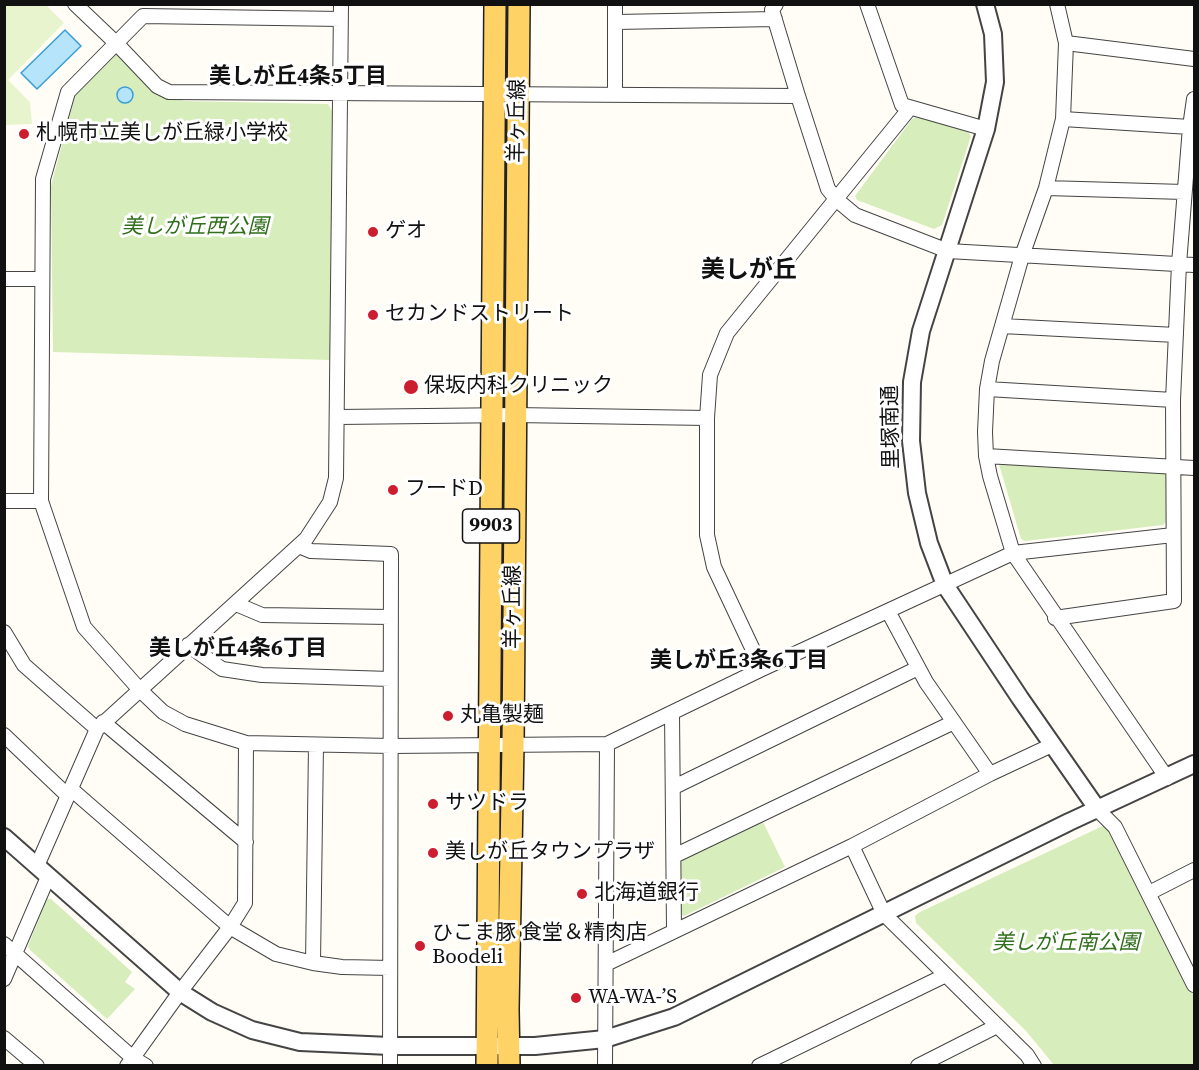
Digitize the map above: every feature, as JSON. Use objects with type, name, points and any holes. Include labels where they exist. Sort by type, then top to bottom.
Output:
[{"type":"main road","name":"羊ヶ丘線","points":[[487,1056],[495,4]]},
{"type":"main road","name":"羊ヶ丘線","points":[[509,1056],[519,4]]},
{"type":"street","points":[[75,4],[157,86],[169,92],[798,96]]},
{"type":"street","points":[[615,4],[615,94]]},
{"type":"street","points":[[867,4],[902,105],[986,129]]},
{"type":"street","name":"里塚南通","points":[[985,4],[993,34],[995,82],[986,129],[921,331],[912,382],[911,441],[917,493],[929,543],[945,585],[1098,810]]},
{"type":"street","points":[[1057,4],[1066,43],[1063,119],[1046,188],[1022,256],[992,361],[987,389],[986,456],[1013,553],[1055,618],[1167,778]]},
{"type":"street","points":[[4,979],[10,949],[42,872],[70,792],[100,725],[140,690],[188,645],[236,604],[299,546],[318,523],[330,502],[336,478],[341,12],[143,16],[68,92],[43,179],[41,501],[84,627],[140,690],[163,712],[185,724],[246,743],[316,746],[607,744],[762,669],[1013,553],[1173,535]]},
{"type":"street","points":[[616,22],[776,12],[798,96],[828,189],[855,215],[948,251],[1194,265]]},
{"type":"street","points":[[1066,43],[1194,60]]},
{"type":"street","points":[[1055,618],[1174,601],[1173,400],[1184,192],[1194,99]]},
{"type":"street","points":[[762,669],[714,567],[707,536],[707,418],[710,375],[727,333],[910,108]]},
{"type":"street","points":[[1063,119],[1190,127]]},
{"type":"street","points":[[1046,188],[1184,192]]},
{"type":"street","points":[[4,279],[42,279]]},
{"type":"street","points":[[1002,326],[1176,335]]},
{"type":"street","points":[[987,389],[1173,400]]},
{"type":"street","points":[[338,417],[515,415],[707,418]]},
{"type":"street","points":[[986,456],[1194,468]]},
{"type":"street","points":[[4,501],[41,501]]},
{"type":"street","points":[[299,546],[311,551],[391,554],[390,1065]]},
{"type":"street","points":[[236,604],[262,615],[390,617]]},
{"type":"street","points":[[888,611],[918,668],[990,774]]},
{"type":"street","points":[[4,632],[24,665],[246,842]]},
{"type":"street","points":[[188,645],[222,669],[262,675],[390,679]]},
{"type":"street","points":[[674,787],[918,668]]},
{"type":"street","points":[[672,713],[674,930]]},
{"type":"street","points":[[674,856],[954,722]]},
{"type":"street","points":[[4,735],[230,927],[276,954],[342,967],[390,968]]},
{"type":"street","points":[[130,1062],[230,927],[245,903],[246,743]]},
{"type":"street","points":[[605,1065],[607,744]]},
{"type":"street","points":[[606,964],[852,846],[990,774],[1052,745]]},
{"type":"street","points":[[313,963],[316,746]]},
{"type":"street","points":[[4,837],[180,992],[212,1012],[252,1030],[300,1042],[390,1046],[487,1056],[509,1056],[535,1046],[605,1039],[674,1017],[1069,822],[1194,764]]},
{"type":"street","points":[[1098,810],[1115,826],[1193,977]]},
{"type":"street","points":[[852,846],[884,914],[1034,1065]]},
{"type":"street","points":[[1149,892],[1194,870]]},
{"type":"street","points":[[10,949],[130,1062],[146,1065]]},
{"type":"street","points":[[759,1065],[776,1062],[946,975]]},
{"type":"street","points":[[918,1065],[997,1026]]},
{"type":"street","points":[[4,1038],[37,1065]]},
{"type":"green space","points":[[4,5],[46,5],[64,23],[8,80],[30,102],[32,124],[5,125]]},
{"type":"green space","name":"美しが丘西公園","points":[[116,53],[153,89],[185,101],[328,104],[332,111],[330,360],[53,352],[51,186],[75,95]]},
{"type":"green space","points":[[920,116],[968,132],[971,136],[942,225],[934,229],[857,200],[855,196],[912,119]]},
{"type":"green space","points":[[1003,460],[1161,469],[1166,474],[1167,521],[1163,525],[1025,541],[1021,539],[999,464]]},
{"type":"green space","points":[[763,822],[785,867],[684,916],[680,914],[680,864],[683,860]]},
{"type":"green space","name":"美しが丘南公園","points":[[1107,824],[1194,996],[1194,1065],[1054,1065],[1026,1031],[916,923],[915,916],[920,912]]},
{"type":"green space","points":[[47,899],[51,899],[132,972],[125,982],[135,989],[107,1019],[28,946]]},
{"type":"water","points":[[65,30],[81,46],[37,89],[21,73]]},
{"type":"water","points":[[125,87],[131,89],[133,95],[131,101],[125,103],[119,101],[117,95],[119,89]]},
{"type":"place","name":"札幌市立美しが丘緑小学校","points":[[24,134]]},
{"type":"place","name":"ゲオ","points":[[373,232]]},
{"type":"place","name":"セカンドストリート","points":[[373,315]]},
{"type":"place","name":"保坂内科クリニック","points":[[411,387]]},
{"type":"place","name":"フードD","points":[[393,490]]},
{"type":"place","name":"丸亀製麺","points":[[448,716]]},
{"type":"place","name":"サツドラ","points":[[433,804]]},
{"type":"place","name":"美しが丘タウンプラザ","points":[[433,853]]},
{"type":"place","name":"北海道銀行","points":[[582,894]]},
{"type":"place","name":"ひこま豚 食堂＆精肉店 Boodeli","points":[[420,946]]},
{"type":"place","name":"WA-WA-’S","points":[[576,998]]},
{"type":"district","name":"美しが丘4条5丁目","points":[[298,77]]},
{"type":"district","name":"美しが丘","points":[[749,271]]},
{"type":"district","name":"美しが丘4条6丁目","points":[[238,649]]},
{"type":"district","name":"美しが丘3条6丁目","points":[[739,661]]}]
